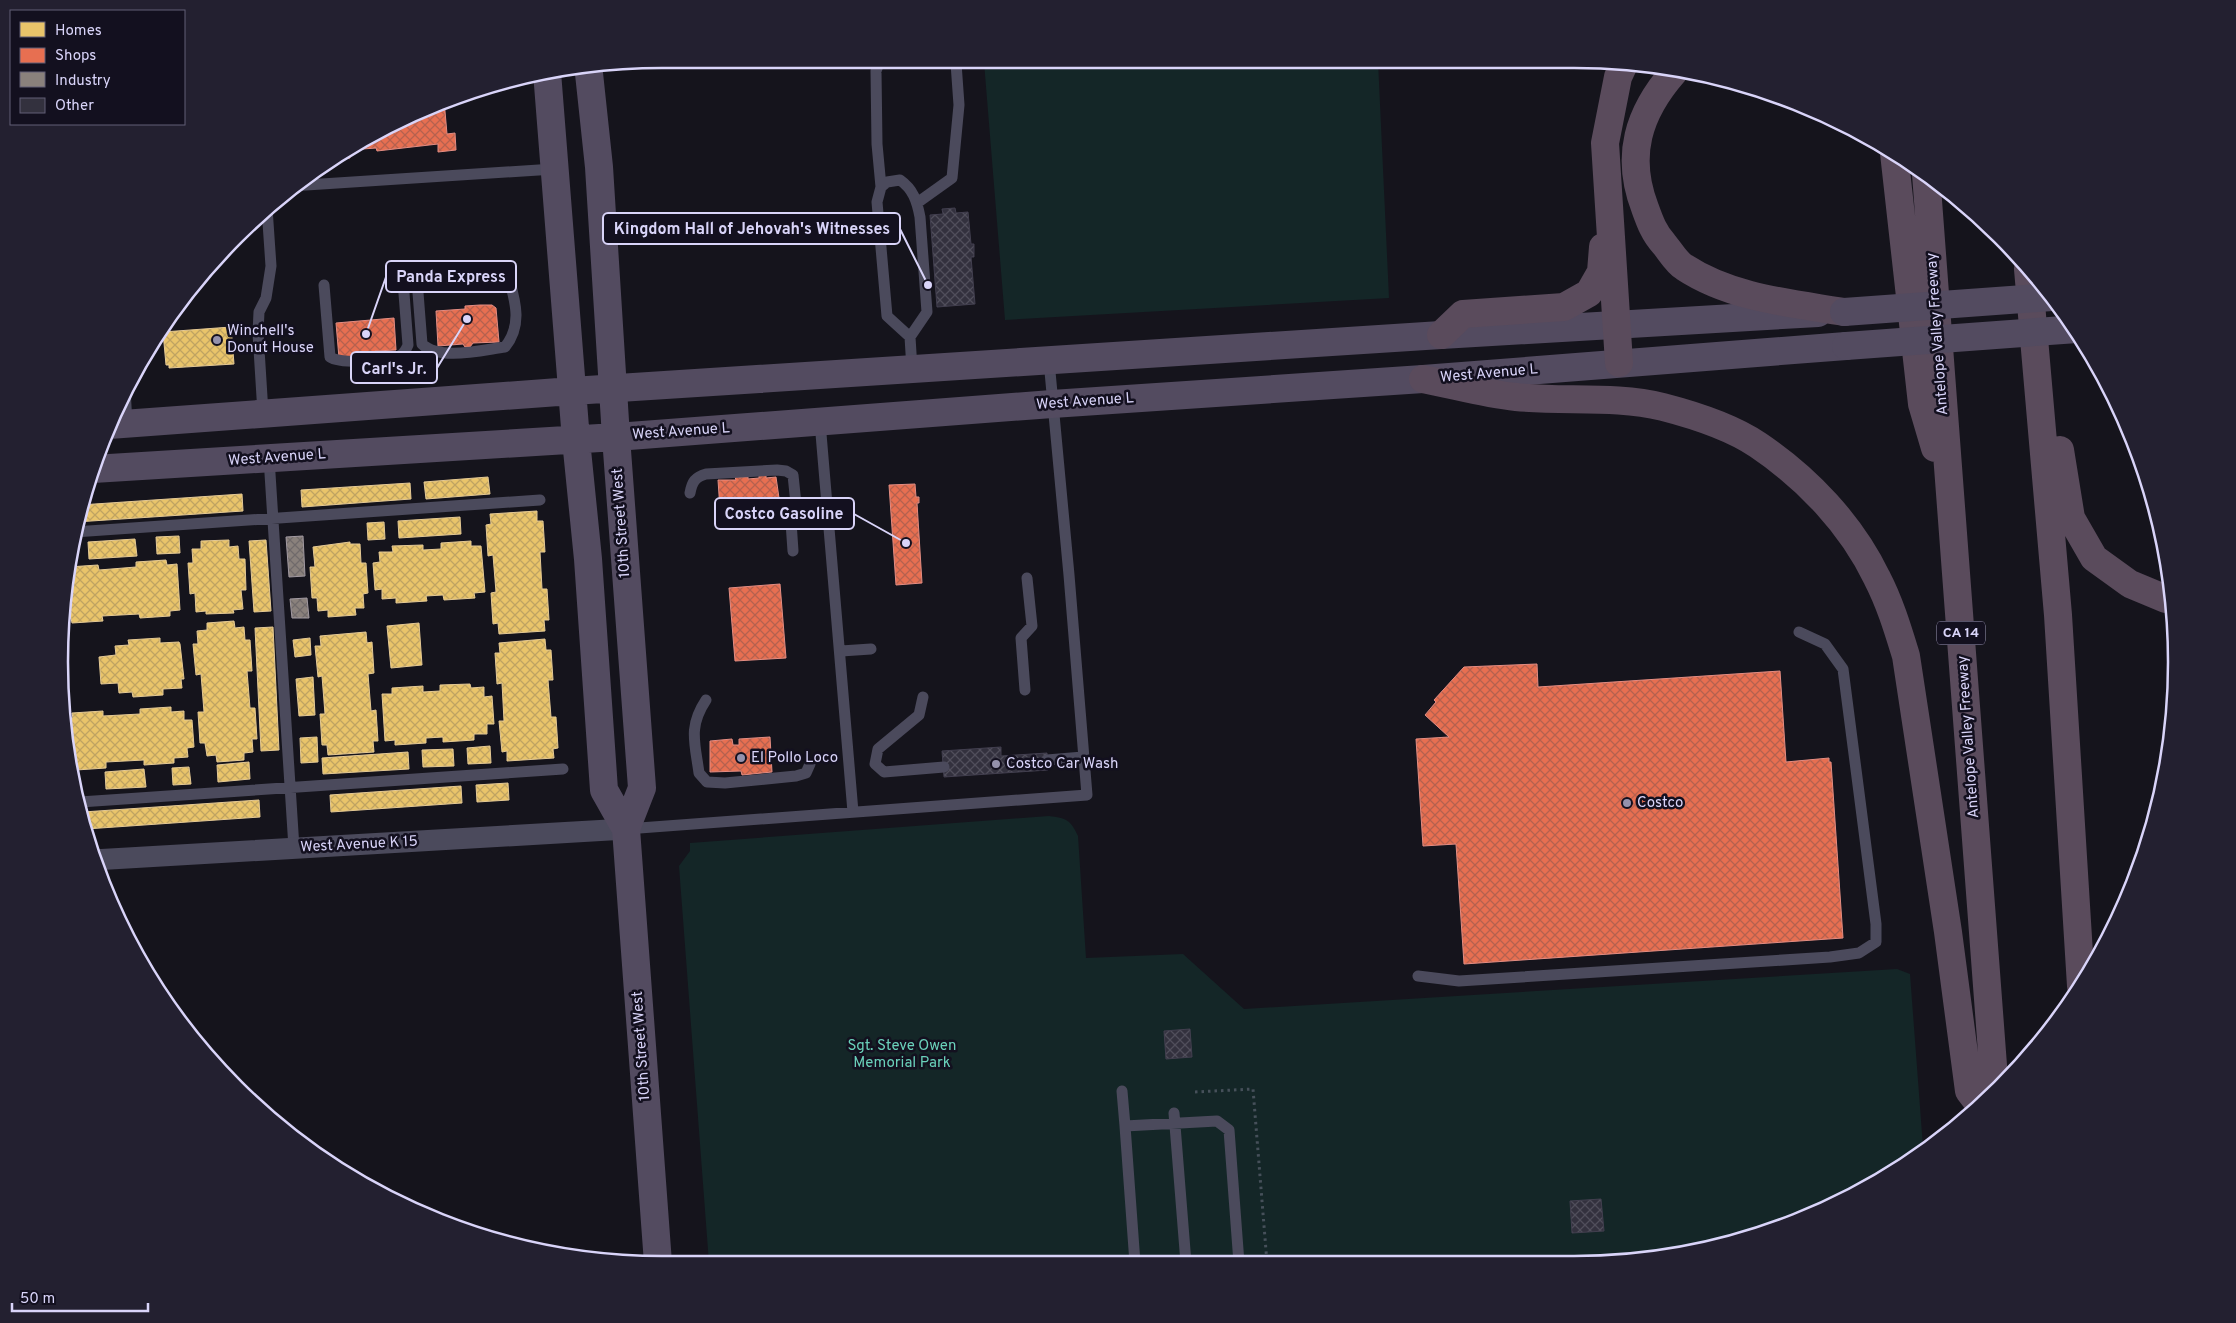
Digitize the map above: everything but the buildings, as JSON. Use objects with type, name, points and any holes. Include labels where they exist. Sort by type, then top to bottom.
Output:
[{"type":"highway","points":[[1619,363],[1605,143],[1618,77],[1621,70]]},
{"type":"highway","points":[[1671,76],[1658,91],[1644,119],[1634,156],[1638,190],[1653,231],[1683,266],[1726,288],[1773,300],[1844,312]]},
{"type":"highway","points":[[1895,162],[1922,404],[1951,508]]},
{"type":"highway","name":"Antelope Valley Freeway","points":[[1927,183],[1995,1082]]},
{"type":"highway","points":[[1441,335],[1463,314],[1564,307],[1589,293],[1602,272],[1603,247],[1610,216]]},
{"type":"highway","points":[[2029,279],[2058,615],[2080,973]]},
{"type":"highway","points":[[2045,299],[2060,450],[2072,518],[2094,558],[2130,584],[2164,598]]},
{"type":"highway","points":[[1423,379],[1516,397],[1604,399],[1662,407],[1714,423],[1756,444],[1822,497],[1853,539],[1877,577],[1893,615],[1906,656],[1948,932],[1969,1091],[1976,1099]]},
{"type":"main road","name":"10th Street West","points":[[589,72],[599,167],[616,437],[642,788],[626,829]]},
{"type":"main road","name":"10th Street West","points":[[547,79],[576,440],[588,559],[604,790],[626,829],[657,1256]]},
{"type":"main road","points":[[118,425],[572,391],[613,390],[1441,335],[1844,312],[2044,298]]},
{"type":"main road","name":"West Avenue L","points":[[100,469],[576,440],[1052,404],[1423,379],[2067,330]]},
{"type":"street","name":"West Avenue K 15","points":[[102,859],[626,829]]},
{"type":"lane","points":[[877,68],[877,144],[881,187],[878,202],[887,316],[910,337]]},
{"type":"lane","points":[[917,202],[952,178],[959,105],[956,68]]},
{"type":"lane","points":[[307,185],[554,169]]},
{"type":"lane","points":[[881,187],[887,182],[900,180],[910,186],[917,202],[920,217],[927,312],[910,337],[912,370]]},
{"type":"lane","points":[[262,413],[258,333],[259,312],[266,298],[271,266],[268,217]]},
{"type":"lane","points":[[417,280],[422,344],[428,350],[439,353],[470,352],[505,347],[513,336],[516,319],[515,305],[509,279],[488,270]]},
{"type":"lane","points":[[324,285],[330,357],[334,360],[351,362],[398,357],[405,353],[408,345],[403,280]]},
{"type":"lane","points":[[626,829],[1087,795],[1049,361]]},
{"type":"lane","points":[[820,422],[854,812]]},
{"type":"lane","points":[[269,458],[294,848]]},
{"type":"lane","points":[[690,493],[692,483],[698,476],[706,474],[786,471],[793,475],[796,487],[796,504],[791,522],[793,551]]},
{"type":"lane","points":[[82,531],[540,500]]},
{"type":"lane","points":[[1025,690],[1021,638],[1032,626],[1027,578]]},
{"type":"lane","points":[[1418,976],[1459,981],[1821,957],[1859,953],[1876,942],[1876,924],[1843,669],[1825,644],[1799,632]]},
{"type":"lane","points":[[841,651],[871,649]]},
{"type":"lane","points":[[923,697],[919,715],[878,749],[875,764],[884,772],[944,768]]},
{"type":"lane","points":[[706,700],[697,713],[694,727],[699,774],[707,782],[796,776],[806,773],[810,764]]},
{"type":"lane","points":[[1047,760],[1083,757]]},
{"type":"lane","points":[[85,802],[563,769]]},
{"type":"lane","points":[[1122,1090],[1134,1256]]},
{"type":"lane","points":[[1125,1126],[1175,1118],[1217,1120],[1229,1130],[1238,1256]]},
{"type":"lane","points":[[1175,1118],[1185,1256]]},
{"type":"path","points":[[1195,1092],[1253,1089],[1266,1256]]},
{"type":"green space","points":[[984,68],[1378,68],[1389,298],[1005,320]]},
{"type":"green space","name":"Sgt. Steve Owen Memorial Park","points":[[1049,816],[1060,818],[1073,826],[1078,836],[1086,958],[1183,954],[1244,1009],[1897,969],[1910,974],[1923,1142],[1871,1176],[1837,1194],[1765,1224],[1690,1244],[1613,1254],[1574,1256],[708,1256],[679,866],[690,851],[690,843]]},
{"type":"place","name":"Kingdom Hall of Jehovah's Witnesses","points":[[928,285]]},
{"type":"place","name":"Carl's Jr.","points":[[467,319]]},
{"type":"place","name":"Panda Express","points":[[366,334]]},
{"type":"place","name":"Winchell's Donut House","points":[[217,340]]},
{"type":"place","name":"Costco Gasoline","points":[[906,543]]},
{"type":"place","name":"El Pollo Loco","points":[[741,758]]},
{"type":"place","name":"Costco Car Wash","points":[[996,764]]},
{"type":"place","name":"Costco","points":[[1627,803]]}]
